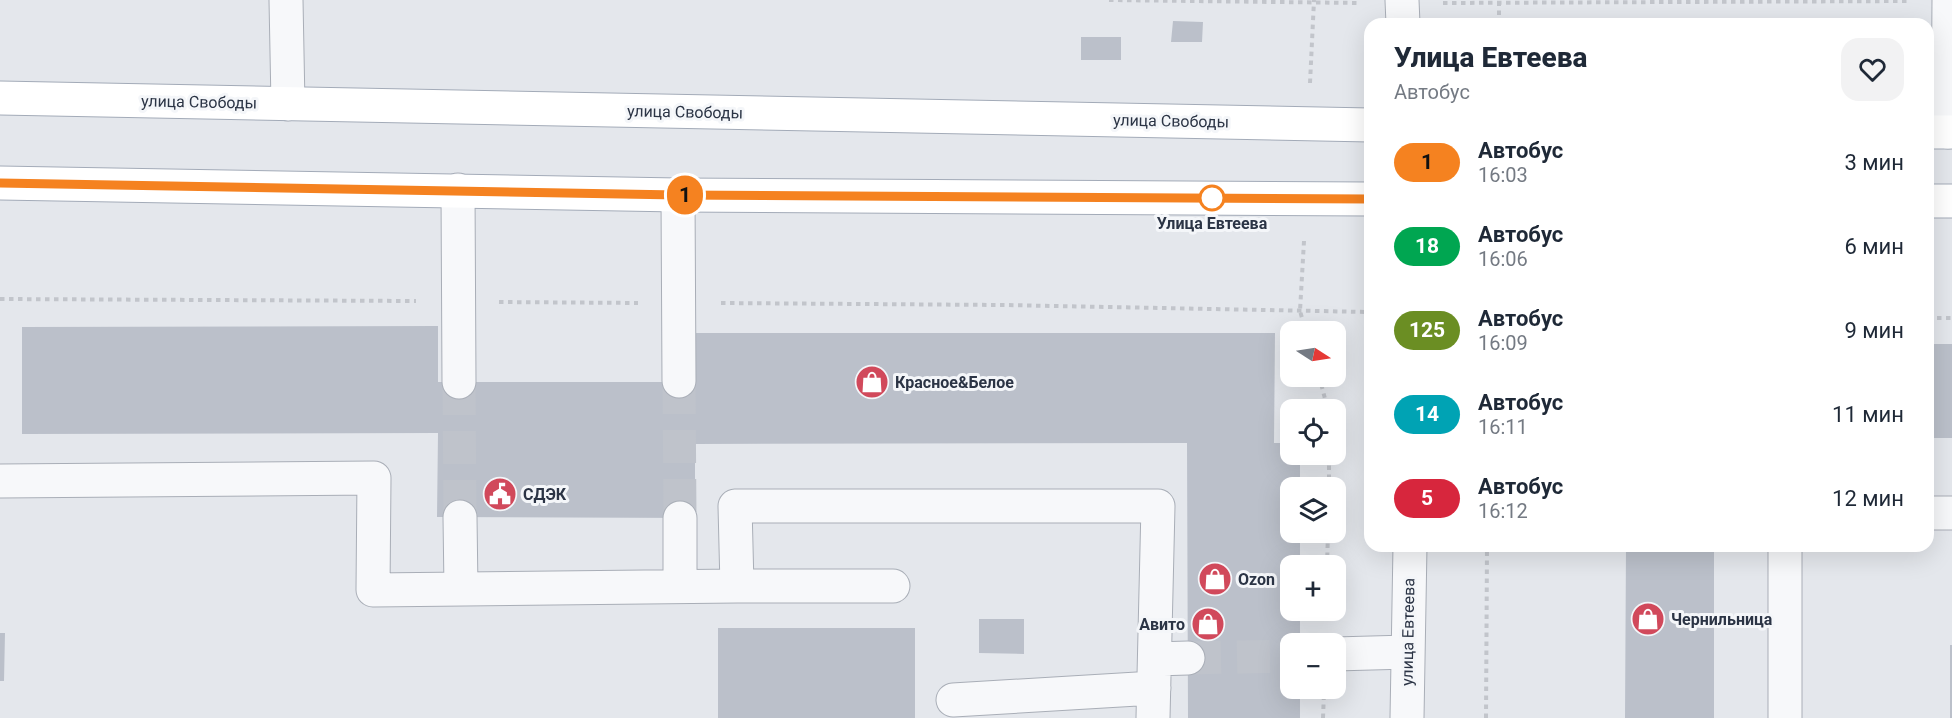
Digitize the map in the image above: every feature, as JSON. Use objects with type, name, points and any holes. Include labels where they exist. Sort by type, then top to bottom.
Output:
[{"type":"main road","name":"улица Свободы","points":[[0,98],[1364,125]]},
{"type":"main road","points":[[0,183],[678,195],[1364,199]]},
{"type":"main road","points":[[1934,201],[1952,201]]},
{"type":"street","points":[[286,0],[288,104]]},
{"type":"street","points":[[1402,0],[1402,18]]},
{"type":"street","points":[[1943,132],[1949,0]]},
{"type":"street","points":[[458,190],[459,382]]},
{"type":"street","points":[[678,195],[679,381]]},
{"type":"street","points":[[0,481],[374,478],[373,590],[893,586]]},
{"type":"street","points":[[737,586],[735,506],[1158,506],[1154,688]]},
{"type":"street","points":[[1934,513],[1952,513]]},
{"type":"street","points":[[460,517],[461,589]]},
{"type":"street","points":[[680,518],[680,586]]},
{"type":"street","name":"улица Евтеева","points":[[1407,718],[1410,552]]},
{"type":"street","points":[[1785,552],[1785,718]]},
{"type":"street","points":[[1346,654],[1408,652]]},
{"type":"street","points":[[952,700],[1154,688],[1188,658]]},
{"type":"path","points":[[1109,0],[1314,3],[1314,0]]},
{"type":"path","points":[[1499,0],[1499,18]]},
{"type":"path","points":[[1536,3],[1949,0]]},
{"type":"path","points":[[1934,318],[1952,318]]},
{"type":"path","points":[[1486,718],[1487,552]]},
{"type":"path","points":[[1323,718],[1324,699]]},
{"type":"building","points":[[1173,21],[1203,22],[1202,42],[1171,42]]},
{"type":"building","points":[[1081,37],[1121,37],[1121,60],[1081,60]]},
{"type":"building","points":[[438,326],[438,382],[695,382],[695,333],[1275,333],[1274,443],[1280,443],[1280,465],[1300,465],[1300,477],[1280,477],[1280,543],[1300,543],[1300,555],[1280,555],[1280,621],[1300,621],[1300,633],[1280,633],[1280,699],[1300,699],[1300,718],[1188,718],[1187,443],[695,444],[695,518],[437,517],[438,433],[22,434],[22,327]]},
{"type":"building","points":[[1934,344],[1952,344],[1952,438],[1934,438]]},
{"type":"building","points":[[1626,552],[1714,552],[1714,718],[1625,718]]},
{"type":"building","points":[[979,619],[1024,619],[1024,654],[979,653]]},
{"type":"building","points":[[718,628],[915,628],[915,718],[718,718]]},
{"type":"building","points":[[0,633],[5,633],[4,681],[0,681]]},
{"type":"building","points":[[1950,645],[1952,645],[1952,718],[1950,718]]},
{"type":"tunnel","points":[[679,381],[680,518]]},
{"type":"tunnel","points":[[459,382],[460,517]]},
{"type":"tunnel","points":[[1188,658],[1280,656]]},
{"type":"bus line","name":"1","points":[[0,183],[678,195],[1364,199]]},
{"type":"place","name":"Улица Евтеева","points":[[1212,198]]},
{"type":"place","name":"Красное&Белое","points":[[872,382]]},
{"type":"place","name":"СДЭК","points":[[500,494]]},
{"type":"place","name":"Ozon","points":[[1215,579]]},
{"type":"place","name":"Чернильница","points":[[1648,619]]},
{"type":"place","name":"Авито","points":[[1208,624]]}]
